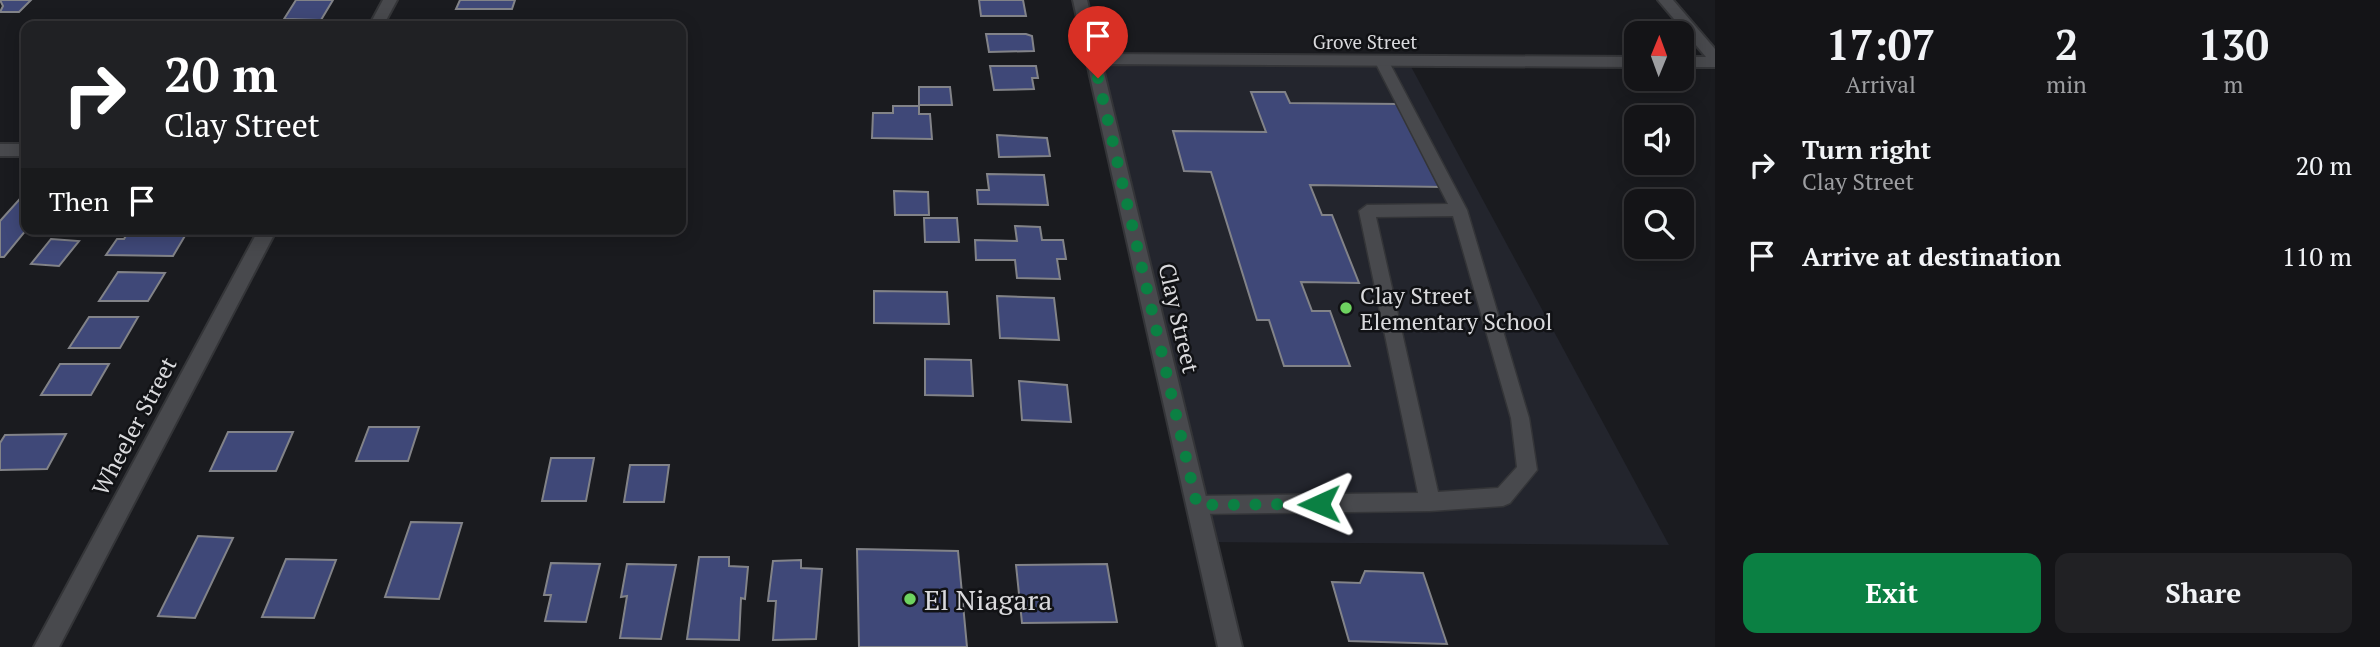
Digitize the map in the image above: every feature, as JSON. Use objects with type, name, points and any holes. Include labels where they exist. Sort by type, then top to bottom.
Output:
[{"type":"street","points":[[379,21],[390,0]]},
{"type":"street","name":"Clay Street","points":[[1080,0],[1230,647]]},
{"type":"street","points":[[1665,0],[1715,60]]},
{"type":"street","name":"Grove Street","points":[[1094,59],[1624,62]]},
{"type":"street","points":[[1694,61],[1715,60]]},
{"type":"street","points":[[0,150],[21,150]]},
{"type":"street","name":"Wheeler Street","points":[[46,647],[265,235]]},
{"type":"lane","points":[[1197,505],[1430,502],[1503,497],[1527,470],[1520,418],[1459,210],[1381,60]]},
{"type":"lane","points":[[1430,502],[1367,211],[1459,210]]},
{"type":"shaded area","name":"Clay Street Elementary School","points":[[1094,59],[1408,61],[1669,545],[1205,542]]},
{"type":"building","points":[[0,0],[31,0],[19,12],[0,12],[3,6]]},
{"type":"building","points":[[296,0],[333,0],[321,20],[284,19]]},
{"type":"building","points":[[460,0],[515,0],[512,9],[456,9]]},
{"type":"building","points":[[979,0],[1023,0],[1026,16],[981,16]]},
{"type":"building","points":[[986,34],[1032,36],[1034,51],[989,52]]},
{"type":"building","points":[[990,66],[1036,66],[1038,78],[1032,78],[1034,89],[994,90]]},
{"type":"building","points":[[919,87],[950,87],[952,105],[919,105]]},
{"type":"building","points":[[1251,92],[1285,92],[1290,103],[1400,104],[1443,187],[1310,185],[1322,215],[1332,215],[1359,283],[1301,282],[1312,311],[1330,311],[1350,366],[1284,366],[1269,320],[1257,320],[1211,172],[1184,171],[1173,131],[1266,132]]},
{"type":"building","points":[[893,106],[919,106],[919,114],[930,114],[932,139],[872,138],[873,113],[893,113]]},
{"type":"building","points":[[997,135],[1047,138],[1050,156],[999,157]]},
{"type":"building","points":[[987,174],[1044,175],[1048,205],[978,204],[977,190],[989,190]]},
{"type":"building","points":[[894,191],[928,192],[929,215],[895,215]]},
{"type":"building","points":[[21,198],[22,235],[4,257],[0,257],[0,221]]},
{"type":"building","points":[[924,218],[957,218],[959,242],[925,242]]},
{"type":"building","points":[[1015,226],[1040,227],[1042,240],[1063,240],[1066,259],[1057,259],[1060,279],[1017,278],[1015,260],[976,260],[975,240],[1017,241]]},
{"type":"building","points":[[126,235],[185,235],[173,256],[106,255],[117,239],[124,239]]},
{"type":"building","points":[[51,239],[79,241],[59,266],[31,264]]},
{"type":"building","points":[[118,272],[165,273],[148,301],[99,301]]},
{"type":"building","points":[[874,291],[947,292],[949,324],[874,323]]},
{"type":"building","points":[[997,296],[1054,298],[1059,340],[1000,338]]},
{"type":"building","points":[[89,317],[138,317],[120,348],[69,348]]},
{"type":"building","points":[[925,359],[971,360],[973,396],[925,395]]},
{"type":"building","points":[[60,364],[109,364],[91,395],[41,395]]},
{"type":"building","points":[[1019,381],[1067,385],[1071,422],[1022,420]]},
{"type":"building","points":[[369,427],[419,427],[408,461],[356,461]]},
{"type":"building","points":[[228,432],[293,432],[276,471],[210,471]]},
{"type":"building","points":[[66,434],[47,469],[0,470],[0,443],[5,435]]},
{"type":"building","points":[[551,458],[594,458],[586,501],[542,501]]},
{"type":"building","points":[[630,465],[669,465],[664,502],[624,502]]},
{"type":"building","points":[[411,522],[462,523],[439,599],[385,597]]},
{"type":"building","points":[[198,536],[233,538],[195,618],[158,616]]},
{"type":"building","name":"El Niagara","points":[[857,549],[958,551],[967,647],[859,647]]},
{"type":"building","points":[[699,557],[729,557],[729,566],[748,567],[745,599],[741,598],[739,640],[687,639]]},
{"type":"building","points":[[286,559],[336,560],[314,618],[262,617]]},
{"type":"building","points":[[801,560],[801,568],[822,569],[816,639],[773,640],[776,601],[768,601],[773,561]]},
{"type":"building","points":[[551,563],[600,564],[586,622],[545,621],[551,595],[544,595]]},
{"type":"building","points":[[627,564],[676,565],[661,639],[620,638],[627,596],[621,597]]},
{"type":"building","points":[[1107,564],[1117,622],[1022,623],[1016,565]]},
{"type":"building","points":[[1365,571],[1423,573],[1447,644],[1349,641],[1332,582],[1360,583]]},
{"type":"place","name":"Clay Street Elementary School","points":[[1346,308]]},
{"type":"place","name":"El Niagara","points":[[910,599]]},
{"type":"route","points":[[1098,78],[1197,505],[1319,504]]}]
